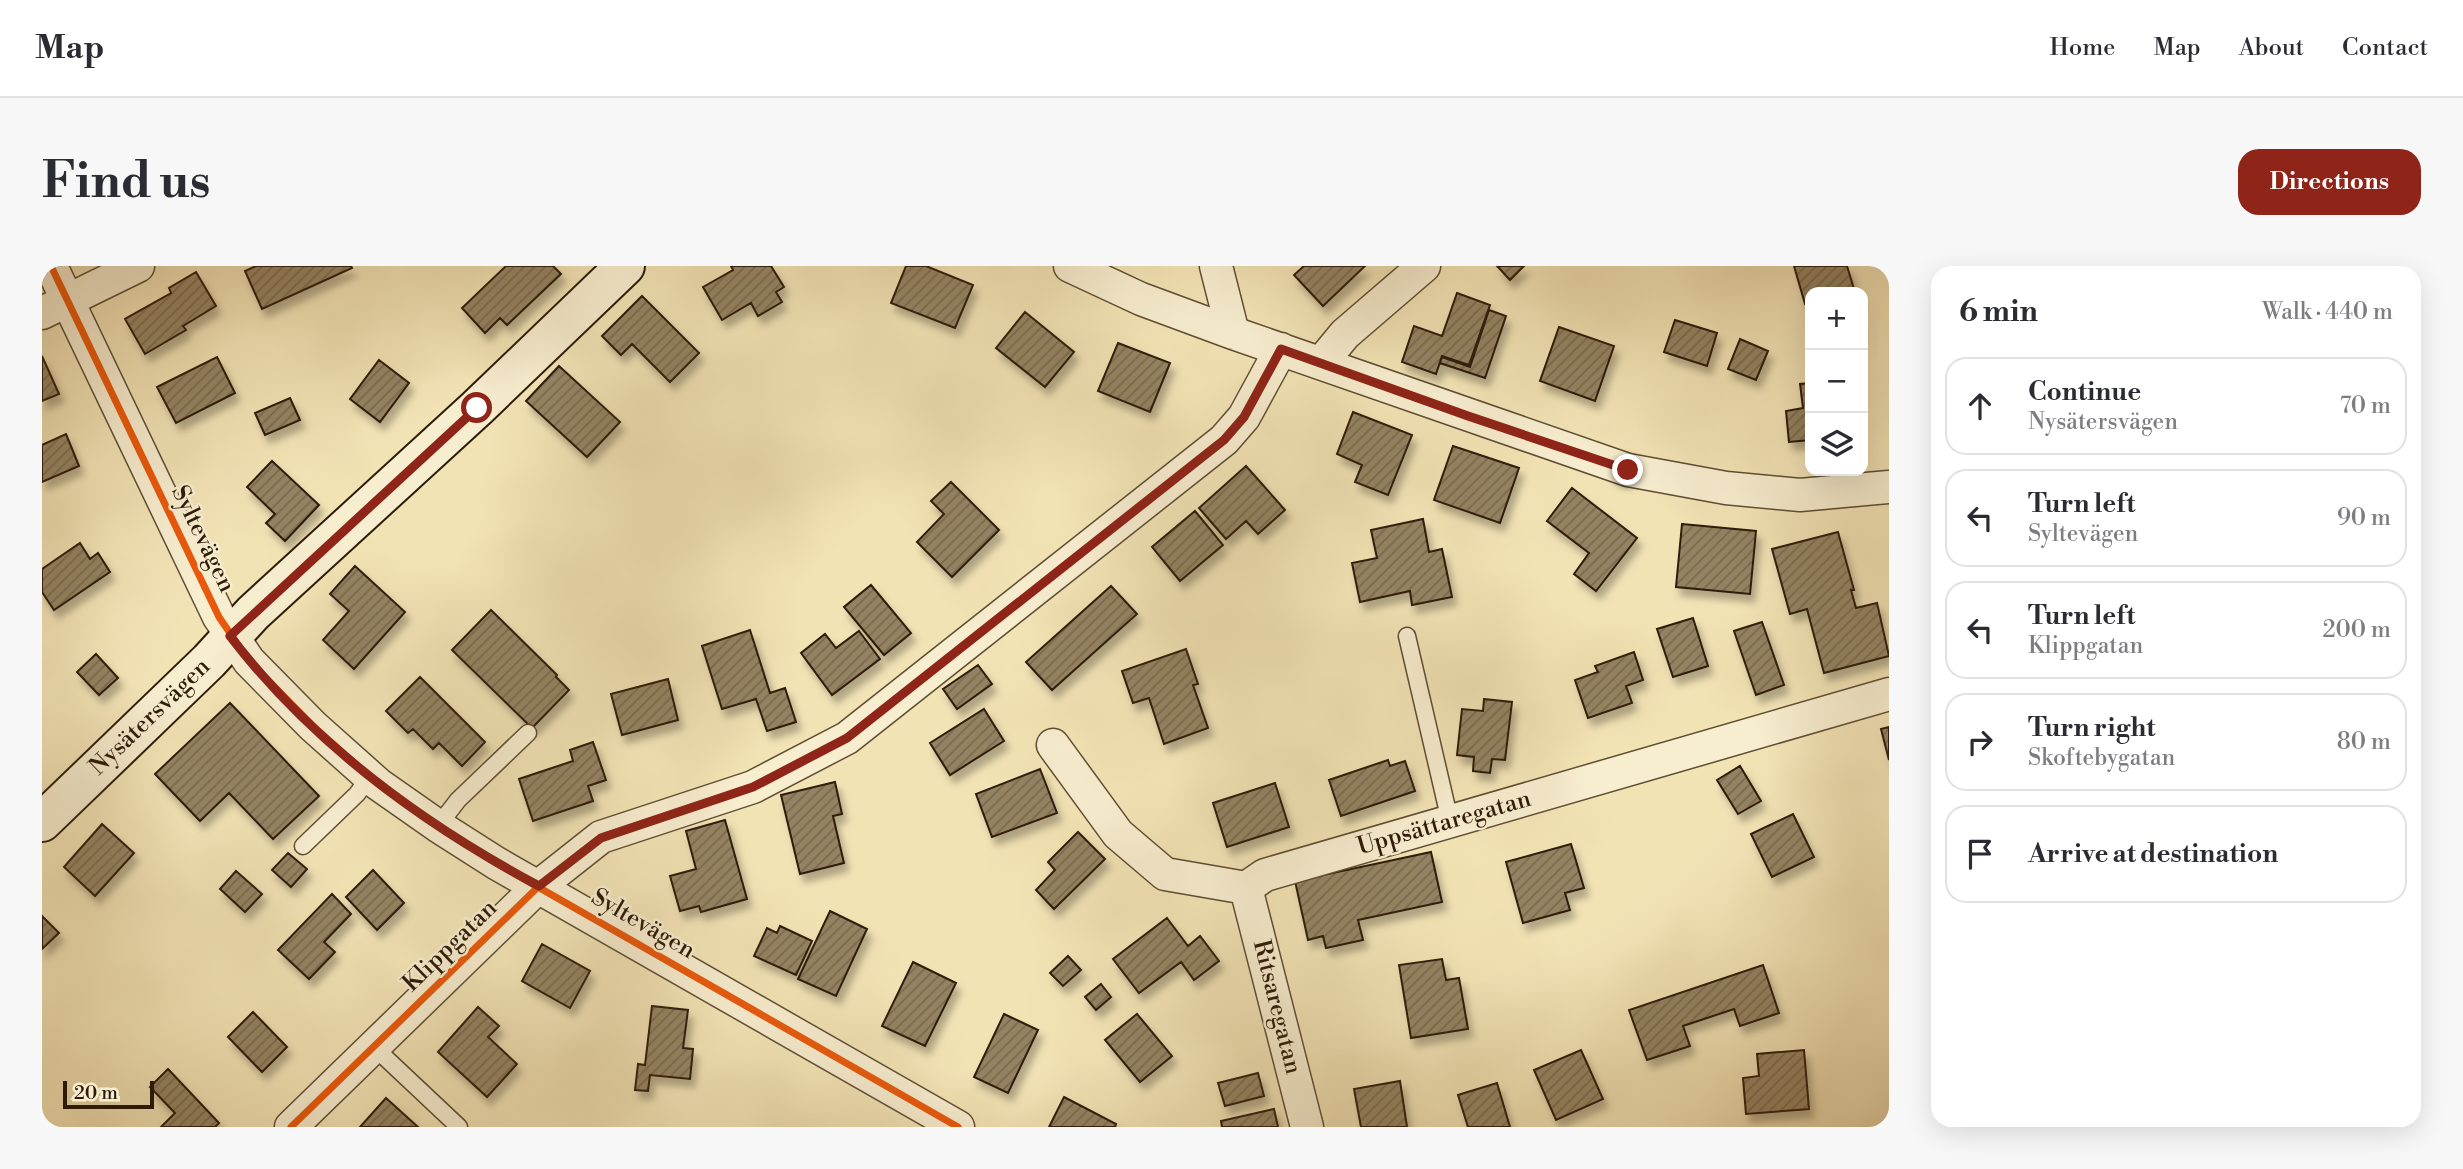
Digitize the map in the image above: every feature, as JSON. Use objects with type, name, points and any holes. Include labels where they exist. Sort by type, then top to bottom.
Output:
[{"type":"street","name":"Syltevägen","points":[[51,266],[55,307],[219,617],[249,661],[313,726],[370,776],[438,826],[496,863],[958,1127]]},
{"type":"street","points":[[55,307],[138,266]]},
{"type":"street","points":[[1070,266],[1141,299],[1233,333],[1628,470],[1726,488],[1800,495],[1888,492]]},
{"type":"street","points":[[1216,266],[1233,333]]},
{"type":"street","points":[[1321,363],[1345,334],[1424,266]]},
{"type":"street","name":"Nysätersvägen","points":[[42,822],[209,662],[230,636],[615,269]]},
{"type":"street","name":"Klippgatan","points":[[291,1127],[539,886],[601,838],[753,787],[847,738],[1224,440],[1244,417],[1281,349]]},
{"type":"street","name":"Uppsättaregatan","points":[[1246,888],[1265,875],[1889,694]]},
{"type":"street","points":[[1053,745],[1118,834],[1165,874],[1246,888]]},
{"type":"street","name":"Ritsaregatan","points":[[1246,888],[1307,1127]]},
{"type":"lane","points":[[1406,636],[1450,821]]},
{"type":"lane","points":[[438,826],[458,800],[528,733]]},
{"type":"lane","points":[[303,846],[357,794],[370,776]]},
{"type":"lane","points":[[374,1047],[459,1127]]},
{"type":"building","points":[[256,266],[352,268],[262,309],[245,271]]},
{"type":"building","points":[[506,266],[553,266],[561,274],[507,325],[500,318],[485,333],[462,308]]},
{"type":"building","points":[[731,266],[771,266],[784,287],[776,292],[782,302],[758,316],[751,303],[722,320],[703,287],[733,270]]},
{"type":"building","points":[[906,266],[926,266],[973,285],[955,328],[891,303]]},
{"type":"building","points":[[1304,266],[1365,266],[1323,306],[1294,275]]},
{"type":"building","points":[[1497,266],[1524,266],[1510,280]]},
{"type":"building","points":[[1794,266],[1847,266],[1853,287],[1805,287],[1805,304]]},
{"type":"building","points":[[196,272],[216,306],[183,326],[186,330],[145,354],[125,319],[171,293],[169,288]]},
{"type":"building","points":[[1457,293],[1490,305],[1469,365],[1442,356],[1436,374],[1402,362],[1414,326],[1442,336]]},
{"type":"building","points":[[642,296],[699,353],[670,382],[632,344],[621,355],[602,336]]},
{"type":"building","points":[[1489,310],[1506,316],[1485,378],[1440,363],[1442,357],[1470,367]]},
{"type":"building","points":[[1025,312],[1074,352],[1045,387],[996,348]]},
{"type":"building","points":[[1675,320],[1717,333],[1707,366],[1664,352]]},
{"type":"building","points":[[1559,327],[1614,346],[1595,401],[1540,381]]},
{"type":"building","points":[[1740,339],[1768,351],[1756,380],[1728,369]]},
{"type":"building","points":[[1118,343],[1170,363],[1150,412],[1098,391]]},
{"type":"building","points":[[42,356],[59,394],[42,401]]},
{"type":"building","points":[[217,357],[235,393],[176,423],[157,387]]},
{"type":"building","points":[[379,360],[409,383],[380,422],[350,399]]},
{"type":"building","points":[[559,366],[620,422],[587,457],[526,401]]},
{"type":"building","points":[[1800,384],[1805,384],[1805,440],[1789,442],[1786,411],[1803,408]]},
{"type":"building","points":[[290,398],[300,420],[265,435],[255,413]]},
{"type":"building","points":[[1353,412],[1412,435],[1388,495],[1355,482],[1362,465],[1337,454]]},
{"type":"building","points":[[66,434],[79,466],[42,482],[42,445]]},
{"type":"building","points":[[1453,446],[1519,468],[1500,523],[1434,500]]},
{"type":"building","points":[[272,461],[319,505],[285,541],[266,523],[275,514],[247,487]]},
{"type":"building","points":[[1246,466],[1285,510],[1258,534],[1246,521],[1226,539],[1199,508]]},
{"type":"building","points":[[951,482],[999,530],[952,577],[917,542],[944,514],[931,501]]},
{"type":"building","points":[[1572,488],[1637,538],[1596,591],[1574,574],[1589,553],[1547,521]]},
{"type":"building","points":[[1195,511],[1223,545],[1180,581],[1152,547]]},
{"type":"building","points":[[1423,519],[1429,552],[1442,549],[1452,597],[1412,605],[1410,591],[1360,602],[1352,563],[1377,558],[1371,530]]},
{"type":"building","points":[[1682,524],[1756,531],[1750,594],[1676,587]]},
{"type":"building","points":[[1838,532],[1854,590],[1851,590],[1856,608],[1877,603],[1889,656],[1824,673],[1807,609],[1790,614],[1772,549]]},
{"type":"building","points":[[80,543],[90,559],[98,553],[110,572],[54,610],[42,592],[42,569]]},
{"type":"building","points":[[355,566],[405,612],[354,669],[323,640],[349,611],[330,594]]},
{"type":"building","points":[[871,585],[911,633],[884,655],[844,607]]},
{"type":"building","points":[[1111,586],[1137,614],[1052,690],[1026,662]]},
{"type":"building","points":[[491,610],[569,690],[532,728],[452,650]]},
{"type":"building","points":[[1693,618],[1708,666],[1673,677],[1657,629]]},
{"type":"building","points":[[1762,622],[1784,685],[1756,695],[1734,631]]},
{"type":"building","points":[[750,630],[770,693],[785,688],[796,722],[767,731],[756,699],[722,709],[702,646]]},
{"type":"building","points":[[859,631],[880,659],[832,695],[801,653],[825,634],[836,648]]},
{"type":"building","points":[[1186,649],[1198,684],[1193,685],[1208,728],[1164,744],[1149,698],[1133,703],[1122,671]]},
{"type":"building","points":[[1634,652],[1643,680],[1626,686],[1632,703],[1588,718],[1575,680],[1598,672],[1595,666]]},
{"type":"building","points":[[96,654],[118,678],[99,695],[77,672]]},
{"type":"building","points":[[978,665],[992,684],[957,709],[943,689]]},
{"type":"building","points":[[420,677],[485,742],[462,766],[439,743],[433,749],[413,729],[408,733],[386,711]]},
{"type":"building","points":[[668,679],[678,720],[622,735],[611,694]]},
{"type":"building","points":[[1484,699],[1512,702],[1505,760],[1492,759],[1490,773],[1473,771],[1474,757],[1457,755],[1462,709],[1483,711]]},
{"type":"building","points":[[230,703],[319,796],[273,839],[229,793],[200,821],[155,774]]},
{"type":"building","points":[[984,709],[1004,741],[950,775],[930,743]]},
{"type":"building","points":[[1889,727],[1889,760],[1881,729]]},
{"type":"building","points":[[593,742],[606,780],[588,786],[593,801],[533,821],[519,779],[573,761],[570,750]]},
{"type":"building","points":[[1388,760],[1390,766],[1405,761],[1415,791],[1341,816],[1329,780]]},
{"type":"building","points":[[1740,766],[1761,801],[1738,814],[1717,780]]},
{"type":"building","points":[[1040,769],[1057,813],[992,837],[976,794]]},
{"type":"building","points":[[835,782],[842,814],[833,816],[844,863],[800,874],[781,795]]},
{"type":"building","points":[[1275,783],[1289,827],[1227,847],[1213,803]]},
{"type":"building","points":[[1793,814],[1814,857],[1772,877],[1751,834]]},
{"type":"building","points":[[725,820],[747,899],[701,912],[699,906],[680,911],[670,876],[696,869],[686,831]]},
{"type":"building","points":[[102,824],[134,853],[95,896],[64,867]]},
{"type":"building","points":[[1078,832],[1105,859],[1054,909],[1036,890],[1055,870],[1048,862]]},
{"type":"building","points":[[1571,844],[1584,888],[1565,893],[1570,910],[1523,923],[1506,862]]},
{"type":"building","points":[[1431,852],[1442,902],[1358,920],[1363,940],[1326,948],[1323,936],[1308,940],[1295,881]]},
{"type":"building","points":[[288,853],[307,869],[291,887],[272,870]]},
{"type":"building","points":[[373,870],[404,903],[377,930],[346,897]]},
{"type":"building","points":[[236,871],[262,894],[245,912],[220,889]]},
{"type":"building","points":[[332,894],[351,914],[324,942],[335,952],[309,979],[278,950]]},
{"type":"building","points":[[830,911],[867,929],[836,996],[798,979]]},
{"type":"building","points":[[42,916],[59,933],[42,949]]},
{"type":"building","points":[[1167,918],[1188,946],[1200,936],[1219,961],[1194,980],[1181,962],[1139,993],[1113,959]]},
{"type":"building","points":[[780,926],[812,941],[796,975],[754,956],[767,928],[777,933]]},
{"type":"building","points":[[542,944],[590,971],[570,1008],[522,981]]},
{"type":"building","points":[[1068,956],[1081,970],[1063,986],[1050,973]]},
{"type":"building","points":[[1442,959],[1446,980],[1459,978],[1468,1029],[1411,1038],[1399,965]]},
{"type":"building","points":[[913,962],[956,983],[925,1046],[882,1026]]},
{"type":"building","points":[[1763,965],[1779,1013],[1740,1026],[1734,1009],[1683,1026],[1690,1046],[1647,1060],[1629,1010]]},
{"type":"building","points":[[1101,984],[1111,997],[1096,1010],[1085,997]]},
{"type":"building","points":[[652,1006],[688,1010],[683,1048],[693,1049],[690,1079],[650,1075],[648,1091],[635,1090],[638,1064],[645,1065]]},
{"type":"building","points":[[478,1007],[499,1026],[488,1037],[517,1064],[487,1097],[438,1052]]},
{"type":"building","points":[[253,1012],[287,1047],[262,1072],[228,1037]]},
{"type":"building","points":[[1004,1014],[1038,1030],[1008,1093],[974,1077]]},
{"type":"building","points":[[1137,1014],[1172,1056],[1140,1082],[1105,1040]]},
{"type":"building","points":[[1581,1050],[1603,1099],[1556,1120],[1534,1070]]},
{"type":"building","points":[[1804,1050],[1809,1109],[1746,1114],[1743,1078],[1759,1076],[1757,1054]]},
{"type":"building","points":[[168,1069],[219,1123],[215,1127],[161,1127],[175,1113],[150,1087]]},
{"type":"building","points":[[1258,1073],[1264,1096],[1225,1106],[1218,1083]]},
{"type":"building","points":[[1400,1081],[1407,1127],[1361,1127],[1354,1089]]},
{"type":"building","points":[[1497,1083],[1510,1127],[1468,1127],[1458,1095]]},
{"type":"building","points":[[1064,1097],[1116,1124],[1115,1127],[1049,1127]]},
{"type":"building","points":[[386,1098],[418,1127],[360,1127]]},
{"type":"building","points":[[1274,1109],[1278,1127],[1222,1127],[1221,1121]]},
{"type":"cycle path","points":[[51,266],[219,617],[249,661],[313,726],[378,784],[496,863],[958,1127]]},
{"type":"cycle path","points":[[291,1127],[539,886],[601,837],[753,787],[847,738],[1224,440],[1244,417],[1281,349]]},
{"type":"route","points":[[477,408],[230,636],[249,661],[313,726],[379,784],[496,863],[539,886],[601,838],[753,787],[847,738],[1224,440],[1244,417],[1281,349],[1628,470]]}]
